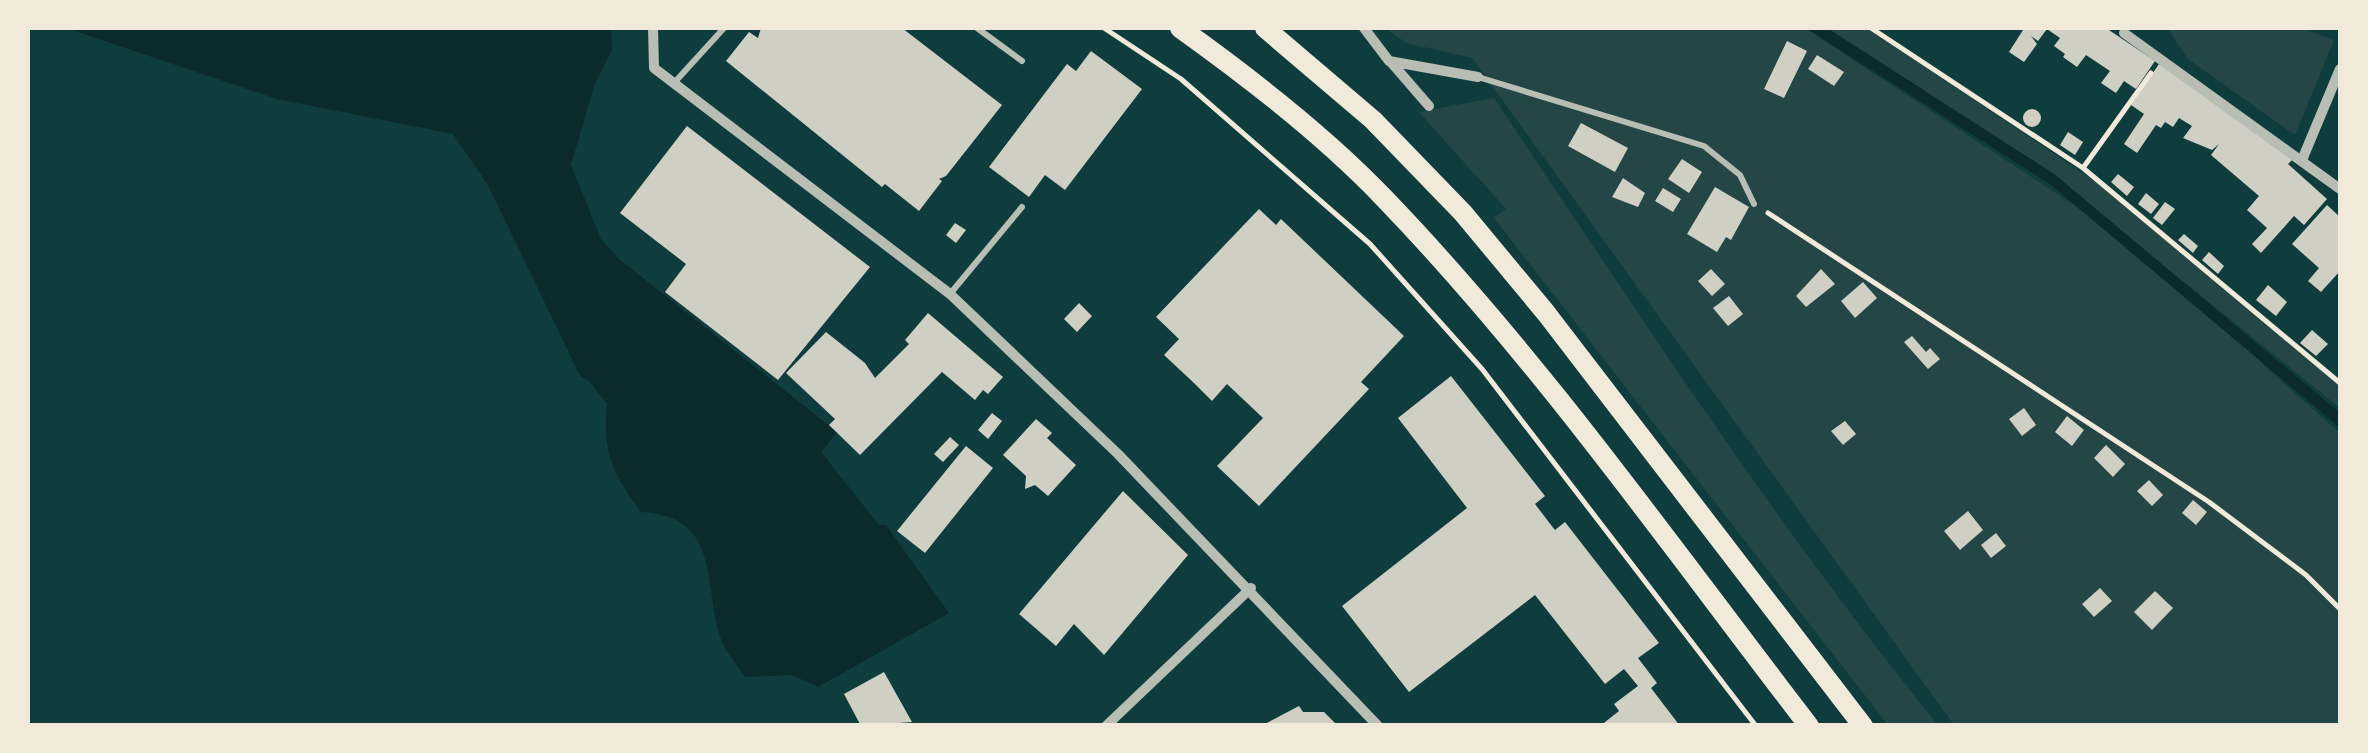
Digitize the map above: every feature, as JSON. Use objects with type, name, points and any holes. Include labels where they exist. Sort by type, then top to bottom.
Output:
[{"type":"main road","points":[[1180,28],[1232,64],[1382,196],[1524,356],[1808,726]]},
{"type":"main road","points":[[1265,28],[1373,120],[1462,214],[1546,313],[1863,726]]},
{"type":"street","points":[[654,28],[654,68],[950,294],[1250,588],[1378,726]]},
{"type":"street","points":[[1364,28],[1429,106]]},
{"type":"street","points":[[2124,33],[2340,189]]},
{"type":"street","points":[[1390,61],[1478,77]]},
{"type":"street","points":[[2302,160],[2340,69]]},
{"type":"street","points":[[1106,726],[1250,588]]},
{"type":"lane","points":[[674,84],[724,28]]},
{"type":"lane","points":[[978,28],[1022,62]]},
{"type":"lane","points":[[1478,77],[1704,146],[1740,176],[1754,204]]},
{"type":"lane","points":[[950,294],[1022,206]]},
{"type":"path","points":[[1104,28],[1181,79],[1370,244],[1482,369],[1756,726]]},
{"type":"path","points":[[1871,28],[2083,168],[2340,383]]},
{"type":"path","points":[[2083,168],[2160,59]]},
{"type":"path","points":[[1754,204],[2209,502],[2306,575],[2340,608]]},
{"type":"shaded area","points":[[66,28],[611,28],[612,50],[595,83],[571,165],[601,239],[619,259],[837,432],[821,452],[879,525],[886,525],[949,613],[818,687],[792,675],[745,677],[723,644],[698,541],[686,527],[668,517],[641,512],[623,486],[608,449],[607,404],[580,376],[488,185],[453,134],[277,99]]},
{"type":"shaded area","points":[[1386,28],[1805,28],[2153,257],[2054,174],[1827,28],[1868,28],[2143,214],[2340,379],[2340,408],[2178,277],[2270,371],[2340,433],[2340,725],[1954,725],[1472,58],[1406,43]]},
{"type":"shaded area","points":[[1806,28],[1827,28],[2054,174],[2340,413],[2340,428],[2051,185]]},
{"type":"shaded area","points":[[2167,28],[2301,28],[2334,40],[2295,135],[2188,59]]},
{"type":"shaded area","points":[[1494,98],[1764,495],[1938,725],[1888,725],[1494,218],[1506,209],[1419,112]]},
{"type":"building","points":[[761,28],[902,28],[1002,105],[946,176],[939,179],[942,181],[919,211],[885,184],[882,187],[726,61],[749,32],[758,38]]},
{"type":"building","points":[[2019,28],[2106,28],[2155,61],[2136,89],[2124,81],[2116,93],[2101,83],[2110,71],[2086,55],[2077,67],[2054,46],[2060,38],[2047,29],[2038,41],[2031,36],[2037,44],[2024,62],[2009,52],[2023,30]]},
{"type":"building","points":[[1787,41],[1807,51],[1784,98],[1764,89]]},
{"type":"building","points":[[1091,51],[1142,89],[1065,190],[1045,175],[1029,197],[989,167],[1067,64],[1076,71]]},
{"type":"building","points":[[1817,55],[1844,72],[1834,86],[1808,69]]},
{"type":"building","points":[[2159,64],[2294,158],[2288,164],[2327,199],[2304,225],[2294,216],[2261,253],[2252,244],[2267,228],[2247,210],[2259,196],[2211,155],[2219,144],[2212,150],[2183,138],[2192,126],[2179,118],[2173,127],[2165,122],[2161,128],[2156,125],[2137,153],[2124,144],[2144,114],[2131,105]]},
{"type":"building","points":[[2032,109],[2041,118],[2032,127],[2023,118]]},
{"type":"building","points":[[1581,123],[1628,148],[1615,172],[1568,146]]},
{"type":"building","points":[[687,126],[870,267],[778,380],[665,292],[686,264],[620,213]]},
{"type":"building","points":[[2068,132],[2083,142],[2075,155],[2060,145]]},
{"type":"building","points":[[1682,159],[1702,172],[1689,193],[1668,179]]},
{"type":"building","points":[[2118,174],[2134,187],[2127,196],[2111,182]]},
{"type":"building","points":[[1623,178],[1645,193],[1638,207],[1612,197]]},
{"type":"building","points":[[1715,187],[1749,207],[1731,240],[1726,237],[1717,252],[1687,234]]},
{"type":"building","points":[[1663,188],[1681,199],[1673,212],[1655,201]]},
{"type":"building","points":[[2146,193],[2159,204],[2151,214],[2138,204]]},
{"type":"building","points":[[2165,202],[2175,209],[2162,225],[2153,218]]},
{"type":"building","points":[[2327,205],[2340,217],[2340,271],[2321,292],[2308,281],[2319,268],[2292,244]]},
{"type":"building","points":[[1259,209],[1276,225],[1281,219],[1404,336],[1361,382],[1369,389],[1259,506],[1217,466],[1263,418],[1227,384],[1212,401],[1164,355],[1179,339],[1156,317]]},
{"type":"building","points":[[955,223],[966,230],[956,243],[946,235]]},
{"type":"building","points":[[2184,234],[2198,246],[2193,253],[2178,240]]},
{"type":"building","points":[[2209,252],[2224,266],[2218,274],[2202,260]]},
{"type":"building","points":[[1711,269],[1725,284],[1712,296],[1698,281]]},
{"type":"building","points":[[1821,269],[1835,284],[1806,307],[1796,296]]},
{"type":"building","points":[[1863,282],[1877,298],[1855,318],[1841,301]]},
{"type":"building","points":[[2268,285],[2287,302],[2276,316],[2256,300]]},
{"type":"building","points":[[1729,296],[1743,314],[1728,326],[1713,308]]},
{"type":"building","points":[[1079,303],[1092,316],[1077,332],[1064,319]]},
{"type":"building","points":[[928,313],[1003,377],[988,394],[983,390],[975,400],[942,372],[860,455],[829,425],[835,419],[786,373],[826,332],[865,363],[875,378],[909,344],[905,340]]},
{"type":"building","points":[[2312,330],[2328,344],[2316,356],[2300,343]]},
{"type":"building","points":[[1912,336],[1926,352],[1930,348],[1940,359],[1928,369],[1904,342]]},
{"type":"building","points":[[1451,376],[1545,496],[1535,504],[1551,525],[1555,530],[1565,522],[1659,643],[1638,658],[1657,683],[1651,688],[1680,726],[1600,726],[1619,711],[1614,704],[1638,686],[1624,669],[1605,684],[1535,595],[1409,692],[1342,606],[1467,508],[1398,418]]},
{"type":"building","points":[[2024,408],[2036,425],[2022,436],[2009,419]]},
{"type":"building","points":[[992,413],[1002,421],[988,439],[978,430]]},
{"type":"building","points":[[2067,416],[2084,430],[2072,446],[2055,432]]},
{"type":"building","points":[[1036,419],[1052,433],[1047,438],[1076,465],[1048,496],[1035,485],[1025,489],[1026,476],[1003,455]]},
{"type":"building","points":[[1845,421],[1856,434],[1843,445],[1831,431]]},
{"type":"building","points":[[950,437],[959,445],[943,462],[934,454]]},
{"type":"building","points":[[2106,445],[2125,464],[2113,477],[2094,458]]},
{"type":"building","points":[[966,446],[993,468],[925,553],[897,531]]},
{"type":"building","points":[[2149,480],[2163,495],[2152,506],[2137,491]]},
{"type":"building","points":[[1123,491],[1188,555],[1104,655],[1074,624],[1056,646],[1019,614]]},
{"type":"building","points":[[2193,500],[2207,512],[2196,525],[2182,513]]},
{"type":"building","points":[[1968,511],[1983,530],[1960,550],[1944,531]]},
{"type":"building","points":[[1996,533],[2006,546],[1991,558],[1981,545]]},
{"type":"building","points":[[2100,588],[2112,601],[2094,617],[2082,604]]},
{"type":"building","points":[[2155,591],[2173,608],[2152,630],[2134,612]]},
{"type":"building","points":[[884,672],[912,722],[861,726],[844,694]]},
{"type":"building","points":[[1299,706],[1303,712],[1324,712],[1338,726],[1261,726]]}]
